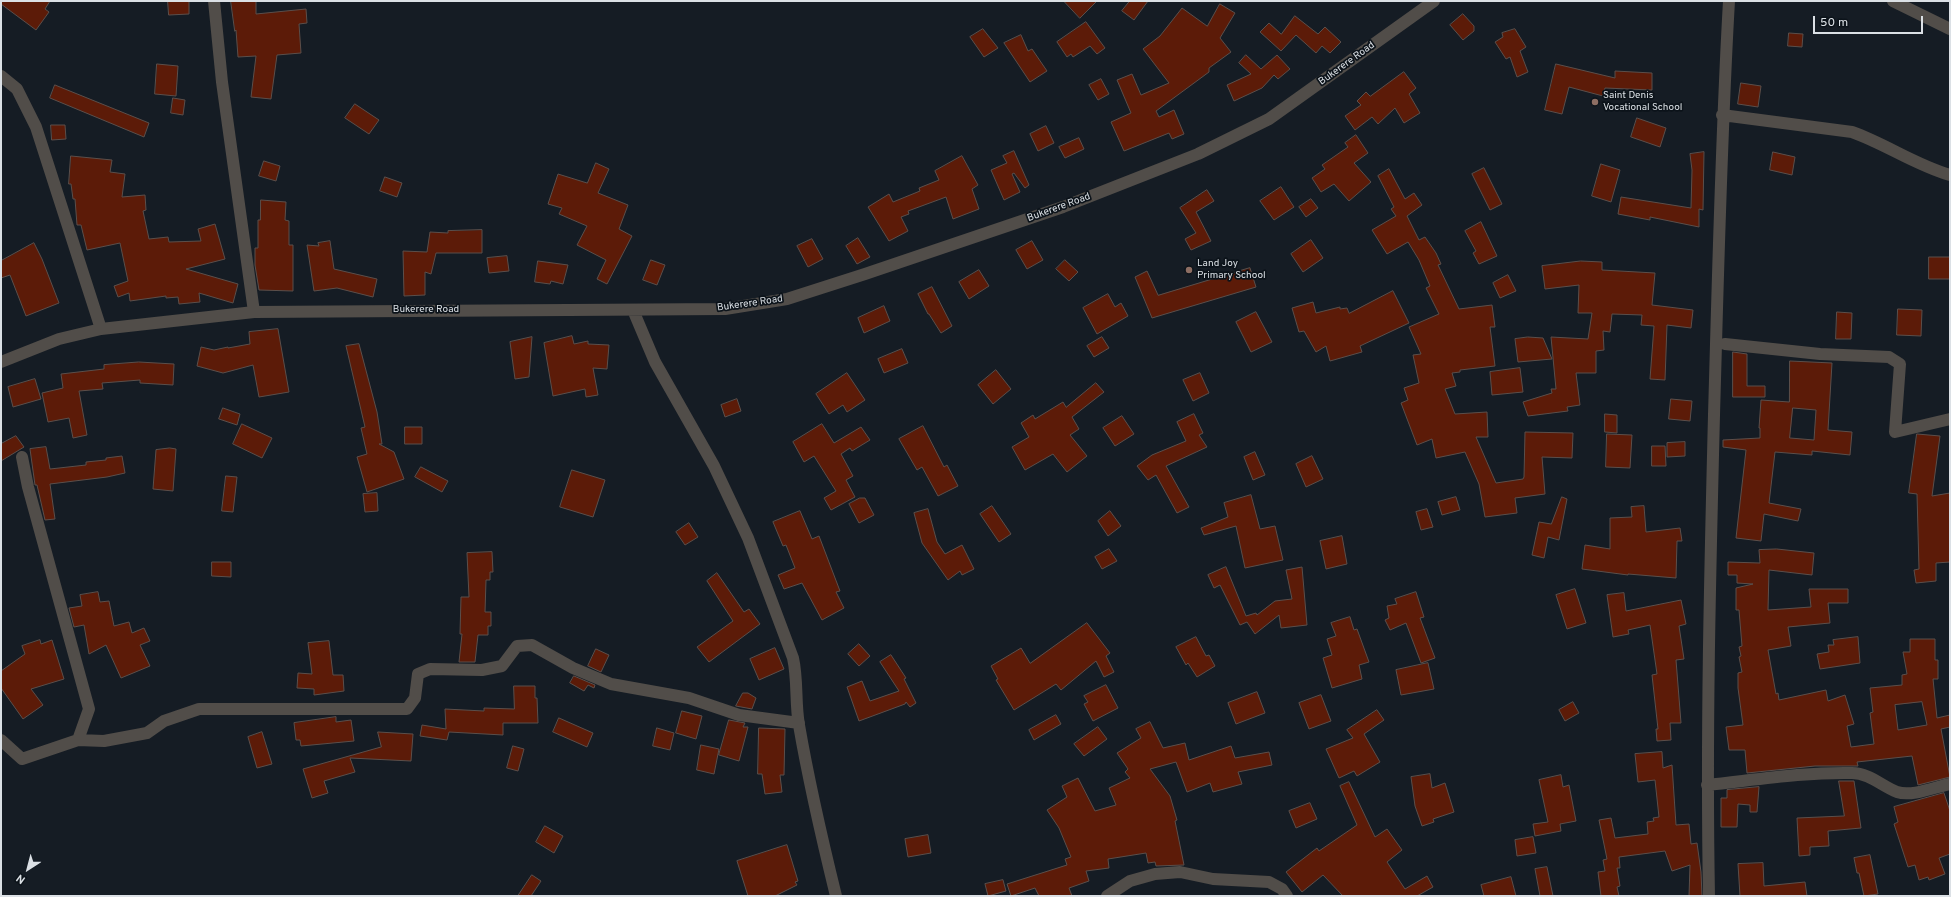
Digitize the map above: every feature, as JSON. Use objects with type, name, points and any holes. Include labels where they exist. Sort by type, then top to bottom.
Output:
[{"type":"street","points":[[214,1],[224,97],[254,312]]},
{"type":"street","name":"Bukerere Road","points":[[1,362],[59,339],[101,329],[254,312],[373,310],[725,309],[787,299],[1064,207],[1198,154],[1269,119],[1434,1]]},
{"type":"street","points":[[1709,896],[1707,785],[1710,554],[1722,115],[1729,1]]},
{"type":"street","points":[[1893,1],[1950,29]]},
{"type":"street","points":[[1,76],[17,88],[36,128],[101,329]]},
{"type":"street","points":[[1722,115],[1852,132],[1871,139],[1921,165],[1950,175]]},
{"type":"street","points":[[633,310],[656,362],[714,466],[748,538],[793,658],[796,672],[799,723],[821,835],[836,896]]},
{"type":"street","points":[[1725,344],[1820,354],[1888,357],[1900,364],[1895,432],[1950,419]]},
{"type":"street","points":[[22,457],[28,487],[53,582],[90,709],[78,740]]},
{"type":"street","points":[[1,740],[22,759],[78,740],[104,741],[147,733],[164,721],[199,709],[407,709],[415,698],[418,674],[430,669],[482,670],[502,666],[517,646],[532,645],[573,668],[611,684],[689,698],[739,715],[799,723]]},
{"type":"street","points":[[1707,785],[1800,775],[1854,772],[1869,777],[1897,792],[1909,793],[1950,784]]},
{"type":"street","points":[[1107,896],[1130,880],[1155,874],[1180,872],[1213,879],[1269,882],[1282,889],[1288,896]]},
{"type":"building","points":[[1,1],[50,1],[45,9],[49,12],[36,30],[1,4]]},
{"type":"building","points":[[168,1],[189,1],[189,14],[169,15]]},
{"type":"building","points":[[231,1],[256,1],[256,14],[306,9],[307,23],[299,24],[301,53],[277,55],[271,99],[251,97],[256,56],[238,57],[236,30],[235,31]]},
{"type":"building","points":[[1064,1],[1097,1],[1080,18]]},
{"type":"building","points":[[1130,1],[1148,1],[1134,20],[1122,11]]},
{"type":"building","points":[[1220,4],[1235,13],[1220,38],[1231,52],[1209,68],[1209,72],[1156,111],[1159,117],[1174,110],[1184,134],[1172,139],[1169,133],[1124,151],[1111,122],[1131,113],[1117,80],[1132,74],[1141,95],[1169,83],[1143,49],[1160,36],[1182,8],[1207,26]]},
{"type":"building","points":[[1463,14],[1474,26],[1474,31],[1463,40],[1450,25]]},
{"type":"building","points":[[1295,16],[1318,34],[1325,27],[1341,42],[1330,53],[1322,46],[1316,53],[1296,35],[1281,51],[1260,32],[1269,23],[1281,34]]},
{"type":"building","points":[[1086,22],[1105,48],[1097,54],[1090,46],[1073,57],[1071,54],[1067,57],[1057,42]]},
{"type":"building","points":[[983,29],[998,48],[984,57],[970,37]]},
{"type":"building","points":[[1515,29],[1526,47],[1520,51],[1528,72],[1517,77],[1510,57],[1506,59],[1495,42],[1503,37],[1502,33]]},
{"type":"building","points":[[1789,33],[1803,34],[1802,47],[1788,46]]},
{"type":"building","points":[[1021,35],[1028,51],[1032,49],[1047,71],[1030,82],[1004,43]]},
{"type":"building","points":[[1246,55],[1261,69],[1277,55],[1290,69],[1278,79],[1274,75],[1262,88],[1234,101],[1227,85],[1251,74],[1239,63]]},
{"type":"building","points":[[157,64],[178,66],[176,96],[155,94]]},
{"type":"building","points":[[1556,64],[1615,78],[1615,71],[1652,73],[1652,90],[1605,88],[1603,96],[1569,87],[1562,114],[1545,110]]},
{"type":"building","points":[[1404,72],[1416,88],[1409,94],[1420,113],[1404,123],[1395,108],[1378,124],[1372,117],[1355,130],[1345,116],[1361,105],[1357,101],[1366,92],[1370,96]]},
{"type":"building","points":[[1101,79],[1109,94],[1098,100],[1089,85]]},
{"type":"building","points":[[1741,83],[1761,86],[1758,107],[1738,104]]},
{"type":"building","points":[[55,85],[149,123],[144,137],[50,98]]},
{"type":"building","points":[[173,98],[185,100],[183,115],[171,113]]},
{"type":"building","points":[[355,104],[379,120],[369,134],[345,118]]},
{"type":"building","points":[[1637,118],[1666,128],[1660,147],[1631,137]]},
{"type":"building","points":[[51,125],[65,125],[66,139],[52,140]]},
{"type":"building","points":[[1046,126],[1054,143],[1038,151],[1030,134]]},
{"type":"building","points":[[1356,135],[1368,153],[1354,163],[1371,182],[1349,201],[1334,184],[1321,192],[1312,178],[1325,169],[1322,165],[1348,147],[1345,143]]},
{"type":"building","points":[[1079,138],[1084,149],[1065,158],[1059,147]]},
{"type":"building","points":[[1014,151],[1029,185],[1025,188],[1014,173],[1012,174],[1020,192],[1004,200],[991,170],[1007,163],[1003,156]]},
{"type":"building","points":[[1704,152],[1703,210],[1699,209],[1699,227],[1650,217],[1650,220],[1618,214],[1621,197],[1691,208],[1692,170],[1690,154]]},
{"type":"building","points":[[1773,152],[1795,157],[1792,175],[1770,170]]},
{"type":"building","points":[[71,156],[112,160],[110,172],[125,174],[122,197],[145,195],[146,210],[143,211],[149,239],[168,237],[169,242],[201,241],[198,229],[215,224],[225,259],[186,269],[238,284],[233,303],[199,293],[200,302],[179,304],[178,297],[166,298],[166,296],[130,301],[129,293],[118,297],[114,286],[128,281],[120,243],[87,250],[81,225],[77,225],[75,199],[73,199],[71,184],[69,184]]},
{"type":"building","points":[[962,156],[978,185],[972,189],[979,209],[953,219],[946,197],[908,211],[909,214],[901,217],[908,231],[889,241],[868,207],[889,194],[893,202],[920,191],[919,188],[939,180],[935,171]]},
{"type":"building","points":[[264,161],[280,166],[276,181],[259,176]]},
{"type":"building","points":[[596,163],[609,169],[598,193],[628,205],[619,229],[632,236],[607,284],[597,279],[606,260],[577,245],[587,226],[559,214],[562,208],[548,204],[558,174],[587,183]]},
{"type":"building","points":[[1601,164],[1620,170],[1611,202],[1592,196]]},
{"type":"building","points":[[1484,168],[1502,204],[1490,210],[1472,174]]},
{"type":"building","points":[[1389,169],[1405,199],[1414,193],[1422,205],[1407,216],[1419,240],[1425,237],[1436,253],[1441,264],[1438,265],[1459,309],[1492,305],[1495,327],[1490,327],[1495,366],[1460,370],[1460,372],[1452,373],[1456,386],[1445,389],[1455,414],[1487,412],[1488,437],[1476,437],[1496,483],[1523,479],[1525,432],[1573,433],[1572,458],[1542,457],[1545,494],[1515,498],[1517,513],[1485,517],[1479,484],[1465,452],[1436,458],[1432,439],[1417,445],[1401,403],[1408,400],[1404,388],[1419,383],[1413,355],[1421,354],[1409,327],[1439,314],[1426,288],[1430,286],[1419,260],[1408,242],[1387,254],[1372,230],[1396,216],[1391,209],[1394,207],[1378,176]]},
{"type":"building","points":[[385,177],[402,183],[397,197],[380,191]]},
{"type":"building","points":[[1281,187],[1294,207],[1274,220],[1260,201]]},
{"type":"building","points":[[1207,190],[1214,201],[1196,212],[1211,241],[1191,250],[1185,239],[1196,233],[1180,208]]},
{"type":"building","points":[[1311,199],[1318,208],[1306,217],[1299,207]]},
{"type":"building","points":[[261,200],[286,202],[285,220],[289,221],[289,245],[293,245],[293,291],[259,290],[255,265],[255,248],[258,248],[258,220],[260,220]]},
{"type":"building","points":[[1481,222],[1497,256],[1479,264],[1473,253],[1476,251],[1465,231]]},
{"type":"building","points":[[482,230],[482,253],[436,253],[431,274],[425,272],[425,295],[404,296],[403,251],[427,252],[430,232],[448,233],[448,231]]},
{"type":"building","points":[[858,238],[870,257],[857,264],[846,246]]},
{"type":"building","points":[[812,239],[823,259],[808,267],[797,246]]},
{"type":"building","points":[[1311,240],[1323,258],[1303,272],[1291,254]]},
{"type":"building","points":[[330,241],[334,269],[377,279],[373,297],[337,288],[314,291],[307,245],[319,246],[318,243]]},
{"type":"building","points":[[1032,241],[1043,260],[1027,269],[1016,250]]},
{"type":"building","points":[[34,243],[42,259],[59,303],[26,316],[10,275],[1,278],[1,261]]},
{"type":"building","points":[[507,256],[509,271],[489,273],[487,258]]},
{"type":"building","points":[[1929,257],[1950,257],[1950,279],[1929,279]]},
{"type":"building","points":[[651,260],[665,265],[657,285],[643,280]]},
{"type":"building","points":[[1065,260],[1078,272],[1069,281],[1056,269]]},
{"type":"building","points":[[538,261],[568,265],[563,284],[551,281],[550,284],[535,282]]},
{"type":"building","points":[[1581,261],[1602,262],[1602,270],[1655,273],[1652,305],[1693,310],[1691,328],[1667,325],[1665,380],[1650,379],[1654,326],[1641,325],[1642,315],[1612,314],[1610,332],[1603,331],[1604,350],[1596,351],[1596,373],[1576,373],[1580,405],[1567,407],[1568,411],[1528,416],[1523,402],[1552,393],[1551,389],[1556,389],[1551,337],[1588,339],[1592,313],[1578,313],[1579,285],[1545,289],[1542,266]]},
{"type":"building","points":[[1250,268],[1256,287],[1152,318],[1135,277],[1147,271],[1158,295]]},
{"type":"building","points":[[979,270],[989,286],[969,299],[959,282]]},
{"type":"building","points":[[1508,275],[1516,291],[1500,298],[1493,283]]},
{"type":"building","points":[[932,287],[952,326],[941,333],[928,314],[918,294]]},
{"type":"building","points":[[1393,291],[1409,323],[1360,346],[1362,352],[1330,361],[1326,346],[1316,352],[1304,331],[1299,332],[1292,308],[1313,302],[1316,313],[1340,307],[1340,309],[1347,308],[1349,313]]},
{"type":"building","points":[[1108,294],[1115,307],[1121,303],[1128,316],[1097,334],[1083,308]]},
{"type":"building","points":[[884,306],[890,321],[864,333],[858,318]]},
{"type":"building","points":[[1898,309],[1922,310],[1921,336],[1897,335]]},
{"type":"building","points":[[1256,312],[1272,342],[1251,352],[1236,322]]},
{"type":"building","points":[[1837,312],[1852,313],[1851,339],[1836,339]]},
{"type":"building","points":[[278,329],[289,392],[259,397],[253,365],[223,373],[197,366],[201,347],[214,350],[250,344],[249,332]]},
{"type":"building","points":[[572,336],[574,344],[588,341],[588,344],[609,345],[607,369],[593,368],[598,395],[586,397],[585,389],[553,396],[544,343]]},
{"type":"building","points":[[532,337],[529,377],[515,379],[510,342]]},
{"type":"building","points":[[1102,337],[1109,348],[1094,357],[1087,346]]},
{"type":"building","points":[[1528,337],[1543,338],[1552,359],[1518,362],[1515,339]]},
{"type":"building","points":[[359,344],[377,412],[382,444],[379,444],[394,452],[404,479],[367,492],[357,457],[367,454],[361,428],[365,427],[346,346]]},
{"type":"building","points":[[902,349],[908,363],[884,373],[878,359]]},
{"type":"building","points":[[1733,352],[1747,354],[1747,386],[1765,386],[1765,397],[1733,397]]},
{"type":"building","points":[[1790,361],[1832,363],[1828,430],[1852,432],[1850,455],[1812,451],[1812,455],[1775,452],[1769,503],[1801,509],[1798,521],[1764,514],[1761,541],[1736,538],[1746,450],[1723,447],[1723,440],[1760,438],[1759,428],[1761,400],[1789,402]],"holes":[[[1793,408],[1816,410],[1814,440],[1790,438]]]},
{"type":"building","points":[[139,362],[174,364],[173,385],[140,383],[140,380],[102,383],[103,389],[79,391],[87,435],[73,438],[69,418],[48,422],[42,393],[63,388],[61,374],[104,369],[104,365]]},
{"type":"building","points":[[1520,368],[1523,392],[1492,395],[1490,372]]},
{"type":"building","points":[[996,370],[1011,389],[993,404],[978,385]]},
{"type":"building","points":[[847,373],[865,400],[847,412],[843,405],[829,414],[816,394]]},
{"type":"building","points":[[1200,373],[1209,393],[1193,401],[1183,380]]},
{"type":"building","points":[[35,379],[41,399],[13,407],[8,387]]},
{"type":"building","points":[[1096,383],[1104,392],[1072,417],[1079,429],[1070,435],[1087,456],[1067,472],[1053,454],[1025,470],[1012,447],[1029,437],[1021,423],[1033,415],[1035,419],[1063,402],[1066,407]]},
{"type":"building","points":[[737,399],[741,411],[725,417],[721,405]]},
{"type":"building","points":[[1671,399],[1692,401],[1690,421],[1669,419]]},
{"type":"building","points":[[223,408],[240,414],[237,425],[219,419]]},
{"type":"building","points":[[1194,414],[1203,433],[1199,435],[1207,447],[1166,466],[1189,507],[1177,513],[1156,475],[1148,480],[1137,466],[1152,455],[1186,441],[1177,422]]},
{"type":"building","points":[[1605,414],[1617,415],[1617,433],[1605,432]]},
{"type":"building","points":[[1122,416],[1134,434],[1115,446],[1103,428]]},
{"type":"building","points":[[242,424],[272,438],[262,458],[233,444]]},
{"type":"building","points":[[822,424],[834,443],[861,427],[870,440],[852,451],[850,448],[841,454],[853,476],[846,480],[855,497],[831,510],[824,498],[836,491],[814,456],[804,462],[793,442]]},
{"type":"building","points":[[923,426],[944,467],[947,465],[958,486],[938,496],[922,467],[917,470],[899,439]]},
{"type":"building","points":[[405,427],[422,427],[422,444],[405,444]]},
{"type":"building","points":[[1607,434],[1632,435],[1630,468],[1606,467]]},
{"type":"building","points":[[1917,434],[1940,436],[1932,496],[1950,493],[1950,562],[1936,563],[1936,581],[1916,583],[1914,570],[1919,569],[1917,494],[1909,493]]},
{"type":"building","points":[[16,436],[24,447],[1,461],[1,444]]},
{"type":"building","points":[[1685,442],[1685,456],[1667,457],[1667,443]]},
{"type":"building","points":[[1652,446],[1665,446],[1666,466],[1652,466]]},
{"type":"building","points":[[46,447],[50,469],[86,465],[86,462],[106,460],[106,458],[122,456],[125,473],[107,477],[50,484],[55,519],[45,520],[37,485],[35,485],[30,449]]},
{"type":"building","points":[[170,448],[176,449],[173,491],[153,489],[156,450]]},
{"type":"building","points":[[1255,452],[1265,475],[1253,480],[1244,457]]},
{"type":"building","points":[[1312,456],[1323,479],[1306,487],[1296,464]]},
{"type":"building","points":[[421,467],[448,481],[442,492],[415,477]]},
{"type":"building","points":[[572,470],[605,480],[593,517],[560,507]]},
{"type":"building","points":[[226,476],[237,477],[233,512],[222,511]]},
{"type":"building","points":[[377,493],[378,511],[365,512],[363,494]]},
{"type":"building","points":[[1251,495],[1260,529],[1275,526],[1283,560],[1245,568],[1236,526],[1204,535],[1201,528],[1228,517],[1224,503]]},
{"type":"building","points":[[1456,497],[1460,510],[1442,515],[1438,502]]},
{"type":"building","points":[[1562,497],[1567,499],[1559,540],[1548,537],[1544,558],[1532,555],[1539,522],[1551,524]]},
{"type":"building","points":[[860,498],[865,498],[874,515],[859,523],[849,504]]},
{"type":"building","points":[[992,506],[1011,534],[999,542],[980,514]]},
{"type":"building","points":[[1644,506],[1646,532],[1680,528],[1682,541],[1677,541],[1676,578],[1628,575],[1582,569],[1585,545],[1610,549],[1610,518],[1632,517],[1631,507]]},
{"type":"building","points":[[928,509],[937,542],[945,554],[962,545],[974,569],[962,575],[960,571],[948,580],[922,543],[914,513]]},
{"type":"building","points":[[1427,509],[1433,527],[1421,530],[1416,512]]},
{"type":"building","points":[[800,511],[812,539],[819,536],[840,591],[836,592],[844,608],[822,620],[802,583],[784,589],[778,575],[795,568],[786,545],[783,546],[773,522]]},
{"type":"building","points":[[1110,511],[1121,526],[1108,536],[1098,521]]},
{"type":"building","points":[[689,523],[698,537],[685,545],[676,532]]},
{"type":"building","points":[[1342,536],[1347,564],[1326,569],[1320,541]]},
{"type":"building","points":[[1109,549],[1117,561],[1102,569],[1095,557]]},
{"type":"building","points":[[1777,549],[1814,553],[1812,575],[1769,570],[1768,610],[1811,607],[1809,589],[1848,589],[1848,603],[1828,603],[1830,623],[1788,627],[1791,646],[1768,650],[1776,694],[1778,693],[1779,700],[1826,690],[1828,701],[1845,695],[1854,724],[1847,726],[1851,747],[1874,744],[1870,713],[1873,712],[1870,688],[1902,685],[1902,675],[1907,674],[1903,652],[1910,652],[1910,639],[1935,639],[1935,660],[1938,660],[1938,679],[1933,679],[1937,718],[1950,715],[1950,727],[1941,729],[1950,777],[1918,785],[1912,756],[1857,762],[1858,766],[1815,766],[1747,773],[1745,750],[1729,750],[1726,727],[1743,725],[1738,688],[1738,673],[1742,672],[1739,647],[1742,646],[1739,610],[1736,610],[1736,588],[1753,584],[1737,583],[1737,575],[1728,575],[1728,562],[1760,563],[1759,550]],"holes":[[[1922,702],[1927,725],[1898,730],[1895,705]]]},
{"type":"building","points":[[492,552],[493,572],[490,572],[490,580],[486,580],[485,612],[491,612],[491,626],[488,626],[488,635],[478,635],[475,662],[459,662],[462,634],[460,634],[461,597],[469,597],[467,553]]},
{"type":"building","points":[[212,562],[231,562],[231,577],[212,576]]},
{"type":"building","points":[[1226,567],[1246,616],[1256,613],[1257,615],[1275,601],[1292,599],[1286,570],[1302,567],[1307,625],[1281,628],[1279,615],[1255,634],[1247,622],[1240,625],[1220,585],[1214,588],[1208,575]]},
{"type":"building","points":[[717,573],[744,612],[749,609],[760,624],[709,662],[697,647],[733,621],[707,581]]},
{"type":"building","points":[[1575,589],[1586,623],[1567,629],[1556,595]]},
{"type":"building","points":[[98,592],[100,602],[109,601],[114,626],[129,622],[132,633],[144,628],[150,641],[140,645],[150,666],[121,678],[106,645],[89,654],[84,625],[74,627],[69,608],[82,606],[80,595]]},
{"type":"building","points":[[1416,592],[1424,617],[1420,618],[1435,658],[1421,663],[1406,623],[1390,630],[1385,620],[1389,618],[1387,606],[1397,604],[1395,599]]},
{"type":"building","points":[[1624,593],[1626,611],[1681,600],[1686,624],[1679,626],[1684,659],[1676,660],[1681,723],[1670,723],[1671,740],[1657,741],[1656,729],[1658,729],[1652,675],[1657,674],[1650,625],[1628,630],[1629,634],[1613,637],[1607,595]]},
{"type":"building","points":[[1350,617],[1354,630],[1357,629],[1369,662],[1359,665],[1362,679],[1332,688],[1323,658],[1332,655],[1327,639],[1336,636],[1331,623]]},
{"type":"building","points":[[1087,623],[1110,653],[1106,656],[1114,672],[1104,677],[1096,661],[1061,690],[1056,684],[1014,710],[996,680],[998,679],[991,666],[1021,648],[1030,663]]},
{"type":"building","points":[[1196,637],[1206,656],[1209,655],[1215,666],[1197,677],[1188,663],[1186,665],[1176,647]]},
{"type":"building","points":[[1858,637],[1860,663],[1820,669],[1817,654],[1829,652],[1828,645],[1834,645],[1833,640]]},
{"type":"building","points":[[40,640],[41,644],[52,640],[64,679],[31,689],[43,705],[23,719],[1,688],[1,671],[25,654],[22,646]]},
{"type":"building","points":[[329,641],[333,675],[343,675],[344,691],[314,695],[314,689],[297,688],[298,673],[312,674],[308,643]]},
{"type":"building","points":[[859,644],[870,656],[859,666],[848,654]]},
{"type":"building","points":[[775,648],[784,669],[759,680],[750,659]]},
{"type":"building","points":[[596,649],[609,655],[601,672],[588,666]]},
{"type":"building","points":[[891,655],[906,678],[904,679],[916,703],[910,707],[906,702],[905,704],[859,721],[847,687],[862,681],[870,701],[899,691],[880,662]]},
{"type":"building","points":[[1428,663],[1434,689],[1401,695],[1396,670]]},
{"type":"building","points":[[574,676],[595,685],[594,688],[588,685],[584,691],[570,683]]},
{"type":"building","points":[[1106,685],[1118,708],[1093,721],[1084,704],[1088,702],[1084,696]]},
{"type":"building","points":[[514,686],[535,686],[538,723],[503,723],[503,735],[449,732],[447,740],[420,736],[422,725],[446,729],[445,709],[484,711],[484,708],[514,709]]},
{"type":"building","points":[[1257,692],[1265,713],[1236,724],[1228,703]]},
{"type":"building","points":[[743,693],[748,693],[756,698],[752,709],[736,706]]},
{"type":"building","points":[[1321,695],[1331,721],[1309,729],[1299,703]]},
{"type":"building","points":[[1573,702],[1579,713],[1565,721],[1559,710]]},
{"type":"building","points":[[1377,710],[1384,720],[1364,734],[1380,762],[1357,776],[1354,771],[1339,778],[1326,749],[1353,738],[1347,730]]},
{"type":"building","points":[[682,711],[702,716],[696,739],[676,733]]},
{"type":"building","points":[[1056,715],[1061,724],[1034,740],[1029,730]]},
{"type":"building","points":[[336,717],[336,722],[351,720],[354,741],[301,746],[300,740],[296,740],[294,723]]},
{"type":"building","points":[[559,718],[593,733],[587,747],[553,732]]},
{"type":"building","points":[[729,720],[745,723],[743,727],[748,727],[739,761],[719,755]]},
{"type":"building","points":[[1150,722],[1163,748],[1185,743],[1189,760],[1231,746],[1235,758],[1269,752],[1272,765],[1238,772],[1242,784],[1213,792],[1210,783],[1187,792],[1176,762],[1150,769],[1170,796],[1177,820],[1175,821],[1184,865],[1156,866],[1155,862],[1148,863],[1146,853],[1108,859],[1109,868],[1086,871],[1089,881],[1069,888],[1072,896],[1039,896],[1035,888],[1011,896],[1007,884],[1067,865],[1065,859],[1071,857],[1059,828],[1047,810],[1067,797],[1062,786],[1078,778],[1095,811],[1116,805],[1109,788],[1130,778],[1125,772],[1128,769],[1117,753],[1141,738],[1136,729]]},
{"type":"building","points":[[1098,727],[1107,739],[1084,756],[1074,744]]},
{"type":"building","points":[[657,728],[674,733],[670,750],[653,746]]},
{"type":"building","points":[[759,728],[785,729],[784,775],[780,775],[782,792],[765,794],[762,774],[758,774]]},
{"type":"building","points":[[262,732],[272,764],[257,768],[248,737]]},
{"type":"building","points":[[378,732],[413,734],[411,761],[350,758],[355,772],[324,781],[328,793],[312,798],[303,769],[381,747]]},
{"type":"building","points":[[701,745],[719,749],[714,774],[697,770]]},
{"type":"building","points":[[513,746],[524,749],[518,771],[507,768]]},
{"type":"building","points":[[1662,752],[1663,768],[1672,765],[1676,825],[1689,824],[1691,844],[1697,843],[1701,872],[1702,896],[1689,896],[1690,865],[1672,871],[1665,851],[1619,857],[1620,868],[1617,868],[1620,886],[1617,887],[1619,896],[1601,896],[1598,872],[1605,871],[1603,860],[1607,859],[1599,820],[1611,818],[1615,838],[1648,834],[1647,822],[1654,821],[1653,818],[1659,817],[1655,780],[1638,782],[1635,754]]},
{"type":"building","points":[[1430,774],[1432,788],[1445,783],[1454,812],[1433,819],[1434,822],[1422,826],[1415,806],[1411,777]]},
{"type":"building","points":[[1561,775],[1563,787],[1569,785],[1576,821],[1560,824],[1561,831],[1535,836],[1533,824],[1548,822],[1539,780]]},
{"type":"building","points":[[1839,781],[1854,781],[1861,828],[1828,831],[1829,846],[1810,847],[1810,855],[1799,856],[1797,818],[1844,816]]},
{"type":"building","points":[[1349,782],[1375,837],[1387,829],[1402,850],[1387,862],[1405,889],[1427,876],[1433,887],[1417,896],[1343,896],[1323,875],[1302,892],[1286,872],[1317,848],[1319,851],[1357,825],[1340,786]]},
{"type":"building","points":[[1759,787],[1757,812],[1750,812],[1750,805],[1738,804],[1737,827],[1721,827],[1721,798],[1727,798],[1727,790]]},
{"type":"building","points":[[1944,793],[1950,811],[1950,854],[1939,858],[1945,874],[1929,880],[1928,877],[1919,880],[1915,865],[1908,867],[1894,824],[1898,822],[1894,807]]},
{"type":"building","points":[[1310,803],[1317,819],[1296,828],[1289,811]]},
{"type":"building","points":[[545,826],[563,836],[554,853],[536,842]]},
{"type":"building","points":[[928,835],[931,853],[908,857],[905,839]]},
{"type":"building","points":[[1533,837],[1536,853],[1517,856],[1515,840]]},
{"type":"building","points":[[787,845],[798,881],[795,882],[797,885],[775,896],[748,896],[737,861]]},
{"type":"building","points":[[1870,855],[1878,894],[1864,896],[1854,858]]},
{"type":"building","points":[[1763,863],[1764,886],[1805,882],[1807,896],[1740,896],[1738,864]]},
{"type":"building","points":[[1547,867],[1553,896],[1540,896],[1535,869]]},
{"type":"building","points":[[532,875],[541,881],[531,896],[518,896]]},
{"type":"building","points":[[1511,877],[1516,896],[1484,896],[1481,885]]},
{"type":"building","points":[[1003,880],[1006,891],[988,896],[985,884]]},
{"type":"place","name":"Saint Denis Vocational School","points":[[1595,102]]},
{"type":"place","name":"Land Joy Primary School","points":[[1189,270]]}]
